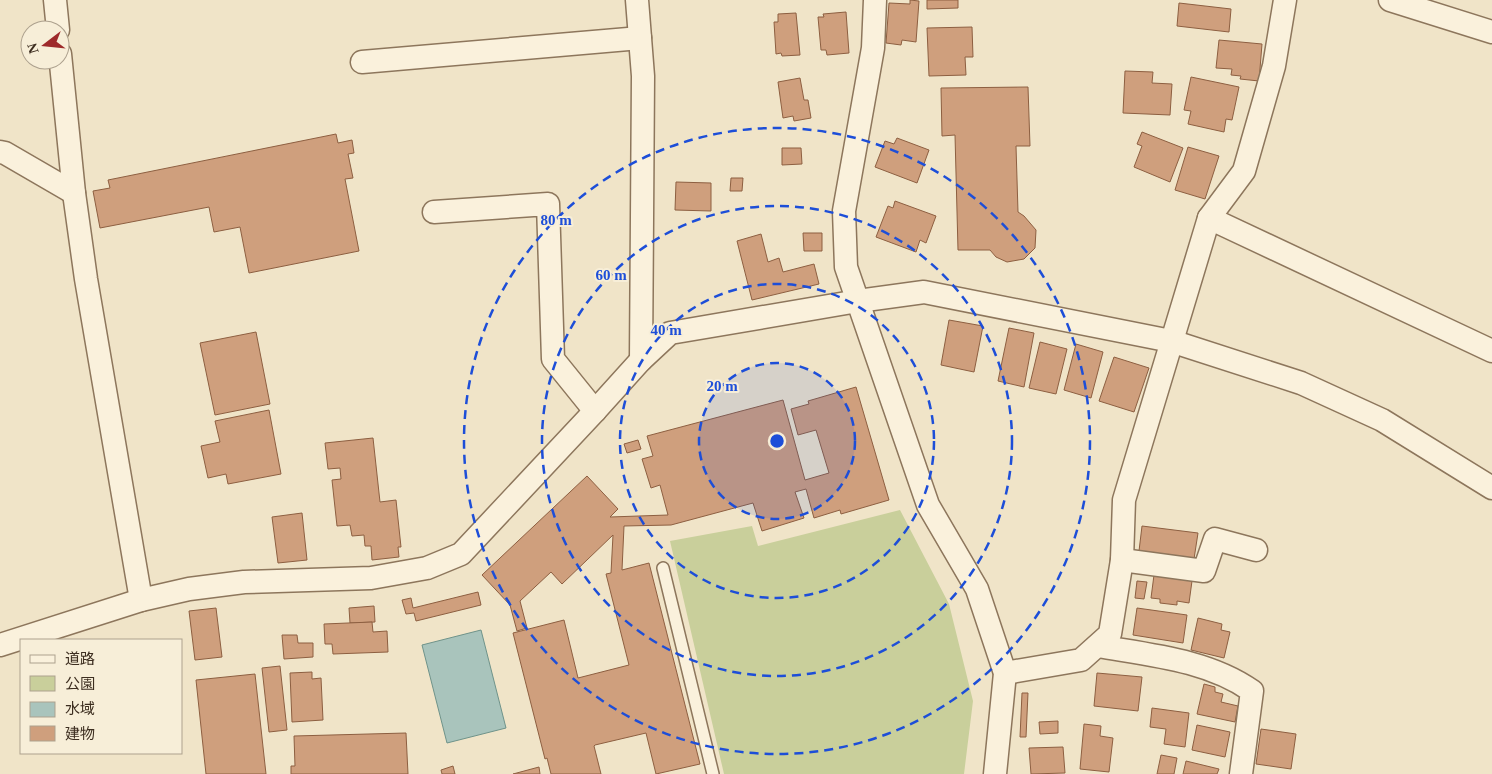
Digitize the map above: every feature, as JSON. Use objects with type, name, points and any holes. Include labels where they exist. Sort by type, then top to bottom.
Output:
[{"type":"street","points":[[55,0],[57,20]]},
{"type":"street","points":[[637,0],[642,76],[641,360]]},
{"type":"street","points":[[875,0],[873,48],[844,211],[846,267],[928,505],[977,589],[1005,673],[995,774]]},
{"type":"street","points":[[1005,673],[1081,660],[1110,634],[1122,560],[1124,500],[1209,218],[1244,171],[1274,66],[1285,0]]},
{"type":"street","points":[[1390,0],[1492,32]]},
{"type":"street","points":[[362,62],[640,38]]},
{"type":"street","points":[[62,70],[74,193],[86,279],[141,600]]},
{"type":"street","points":[[0,152],[5,153],[74,193]]},
{"type":"street","points":[[434,212],[548,204],[553,359],[595,412]]},
{"type":"street","points":[[1209,218],[1492,351]]},
{"type":"street","points":[[0,645],[141,600],[189,589],[244,582],[371,578],[427,568],[461,554],[595,412],[641,360],[670,333],[858,300],[924,292],[1171,340],[1301,383],[1382,420],[1492,488]]},
{"type":"street","points":[[1122,560],[1204,570],[1215,539],[1256,550]]},
{"type":"street","points":[[1098,646],[1188,662],[1238,682],[1252,691],[1241,774]]},
{"type":"lane","points":[[663,568],[711,774]]},
{"type":"green space","points":[[900,510],[949,604],[973,701],[964,774],[724,774],[670,541],[752,526],[758,546]]},
{"type":"water","points":[[481,630],[506,728],[447,743],[422,645]]},
{"type":"building","points":[[910,0],[919,1],[916,42],[902,40],[901,45],[886,43],[889,3],[910,4]]},
{"type":"building","points":[[927,0],[958,0],[958,8],[927,9]]},
{"type":"building","points":[[1179,3],[1231,9],[1229,32],[1177,26]]},
{"type":"building","points":[[846,12],[849,53],[827,55],[826,50],[821,50],[818,17],[824,17],[823,14]]},
{"type":"building","points":[[796,13],[800,55],[782,56],[781,53],[776,54],[774,22],[778,22],[778,14]]},
{"type":"building","points":[[972,27],[973,57],[965,57],[966,75],[929,76],[927,28]]},
{"type":"building","points":[[1219,40],[1262,44],[1259,81],[1240,79],[1241,76],[1231,75],[1232,69],[1216,68]]},
{"type":"building","points":[[1125,71],[1153,72],[1152,83],[1172,84],[1170,115],[1123,113]]},
{"type":"building","points":[[1191,77],[1239,87],[1232,120],[1226,119],[1224,132],[1188,124],[1191,111],[1184,110]]},
{"type":"building","points":[[800,78],[804,100],[808,100],[811,118],[794,121],[793,116],[783,118],[778,82]]},
{"type":"building","points":[[1028,87],[1030,146],[1016,146],[1018,212],[1036,230],[1035,248],[1024,259],[1007,262],[996,257],[990,250],[958,250],[955,135],[942,136],[941,88]]},
{"type":"building","points":[[1142,132],[1183,148],[1170,182],[1134,167],[1142,146],[1137,144]]},
{"type":"building","points":[[336,134],[338,143],[352,140],[354,153],[348,154],[353,178],[345,179],[359,251],[249,273],[240,227],[214,232],[209,207],[100,228],[93,191],[110,188],[108,180]]},
{"type":"building","points":[[897,138],[929,150],[917,183],[875,167],[885,141],[894,144]]},
{"type":"building","points":[[1188,147],[1219,156],[1205,199],[1175,190]]},
{"type":"building","points":[[782,148],[801,148],[802,164],[782,165]]},
{"type":"building","points":[[731,178],[743,178],[742,191],[730,191]]},
{"type":"building","points":[[676,182],[711,183],[711,211],[675,210]]},
{"type":"building","points":[[895,201],[936,216],[926,243],[920,240],[916,252],[876,237],[888,206],[893,208]]},
{"type":"building","points":[[803,233],[822,233],[822,251],[804,251]]},
{"type":"building","points":[[761,234],[768,262],[779,258],[783,272],[814,264],[819,284],[752,300],[737,241]]},
{"type":"building","points":[[949,320],[983,326],[974,372],[941,365]]},
{"type":"building","points":[[1009,328],[1034,333],[1024,387],[998,381]]},
{"type":"building","points":[[256,332],[270,404],[215,415],[200,343]]},
{"type":"building","points":[[1040,342],[1067,349],[1056,394],[1029,388]]},
{"type":"building","points":[[1076,344],[1103,352],[1091,398],[1064,390]]},
{"type":"building","points":[[1114,357],[1149,368],[1134,412],[1099,401]]},
{"type":"building","points":[[856,387],[889,500],[841,514],[840,510],[814,518],[806,489],[795,492],[804,518],[762,531],[753,503],[671,525],[624,526],[622,570],[649,563],[700,764],[656,774],[646,733],[595,745],[601,774],[551,774],[547,758],[545,759],[513,633],[564,620],[578,678],[629,665],[606,574],[611,573],[613,535],[562,584],[551,572],[520,601],[527,628],[517,631],[510,605],[482,575],[587,476],[618,509],[610,517],[668,515],[660,485],[651,488],[642,459],[653,456],[647,436],[783,400],[805,480],[829,473],[816,430],[798,435],[791,409],[809,404],[808,401]]},
{"type":"building","points":[[269,410],[281,474],[228,484],[226,474],[208,478],[201,446],[220,442],[215,421]]},
{"type":"building","points":[[373,438],[380,502],[396,500],[401,547],[398,547],[399,557],[372,560],[371,546],[365,546],[364,535],[352,536],[350,525],[337,526],[332,480],[341,479],[340,468],[328,469],[325,443]]},
{"type":"building","points":[[638,440],[641,449],[627,453],[624,444]]},
{"type":"building","points":[[302,513],[307,560],[278,563],[272,517]]},
{"type":"building","points":[[1142,526],[1198,533],[1194,559],[1139,551]]},
{"type":"building","points":[[1154,575],[1192,581],[1189,603],[1177,601],[1177,605],[1160,603],[1160,599],[1151,598]]},
{"type":"building","points":[[1137,581],[1147,582],[1144,599],[1135,598]]},
{"type":"building","points":[[478,592],[481,605],[416,621],[414,613],[406,614],[402,600],[411,598],[413,608]]},
{"type":"building","points":[[374,606],[375,622],[350,623],[349,608]]},
{"type":"building","points":[[216,608],[222,657],[195,660],[189,611]]},
{"type":"building","points":[[1137,608],[1187,615],[1183,643],[1133,635]]},
{"type":"building","points":[[1198,618],[1222,624],[1221,630],[1230,632],[1224,658],[1191,650]]},
{"type":"building","points":[[372,622],[373,632],[387,631],[388,652],[333,654],[332,644],[325,644],[324,624]]},
{"type":"building","points":[[282,635],[297,635],[298,643],[313,643],[313,657],[284,659]]},
{"type":"building","points":[[280,666],[287,730],[269,732],[262,668]]},
{"type":"building","points":[[312,672],[312,679],[321,678],[323,720],[292,722],[290,673]]},
{"type":"building","points":[[1097,673],[1142,677],[1138,711],[1094,706]]},
{"type":"building","points":[[255,674],[266,774],[206,774],[196,680]]},
{"type":"building","points":[[1204,684],[1215,687],[1215,692],[1223,694],[1221,702],[1238,706],[1235,722],[1197,714]]},
{"type":"building","points":[[1022,693],[1028,693],[1026,737],[1020,737]]},
{"type":"building","points":[[1152,708],[1189,713],[1185,747],[1164,744],[1166,729],[1150,727]]},
{"type":"building","points":[[1058,721],[1058,733],[1040,734],[1039,722]]},
{"type":"building","points":[[1084,724],[1101,726],[1100,736],[1113,738],[1109,772],[1080,769]]},
{"type":"building","points":[[1197,725],[1230,732],[1225,757],[1192,750]]},
{"type":"building","points":[[1261,729],[1296,734],[1291,769],[1256,764]]},
{"type":"building","points":[[406,733],[408,774],[291,774],[291,766],[295,766],[294,736]]},
{"type":"building","points":[[1063,747],[1065,773],[1031,774],[1029,748]]},
{"type":"building","points":[[1161,755],[1177,758],[1174,774],[1157,774]]},
{"type":"building","points":[[1186,761],[1219,769],[1217,774],[1183,774]]},
{"type":"building","points":[[453,766],[455,774],[442,774],[441,770]]},
{"type":"building","points":[[539,767],[540,774],[513,774]]}]
